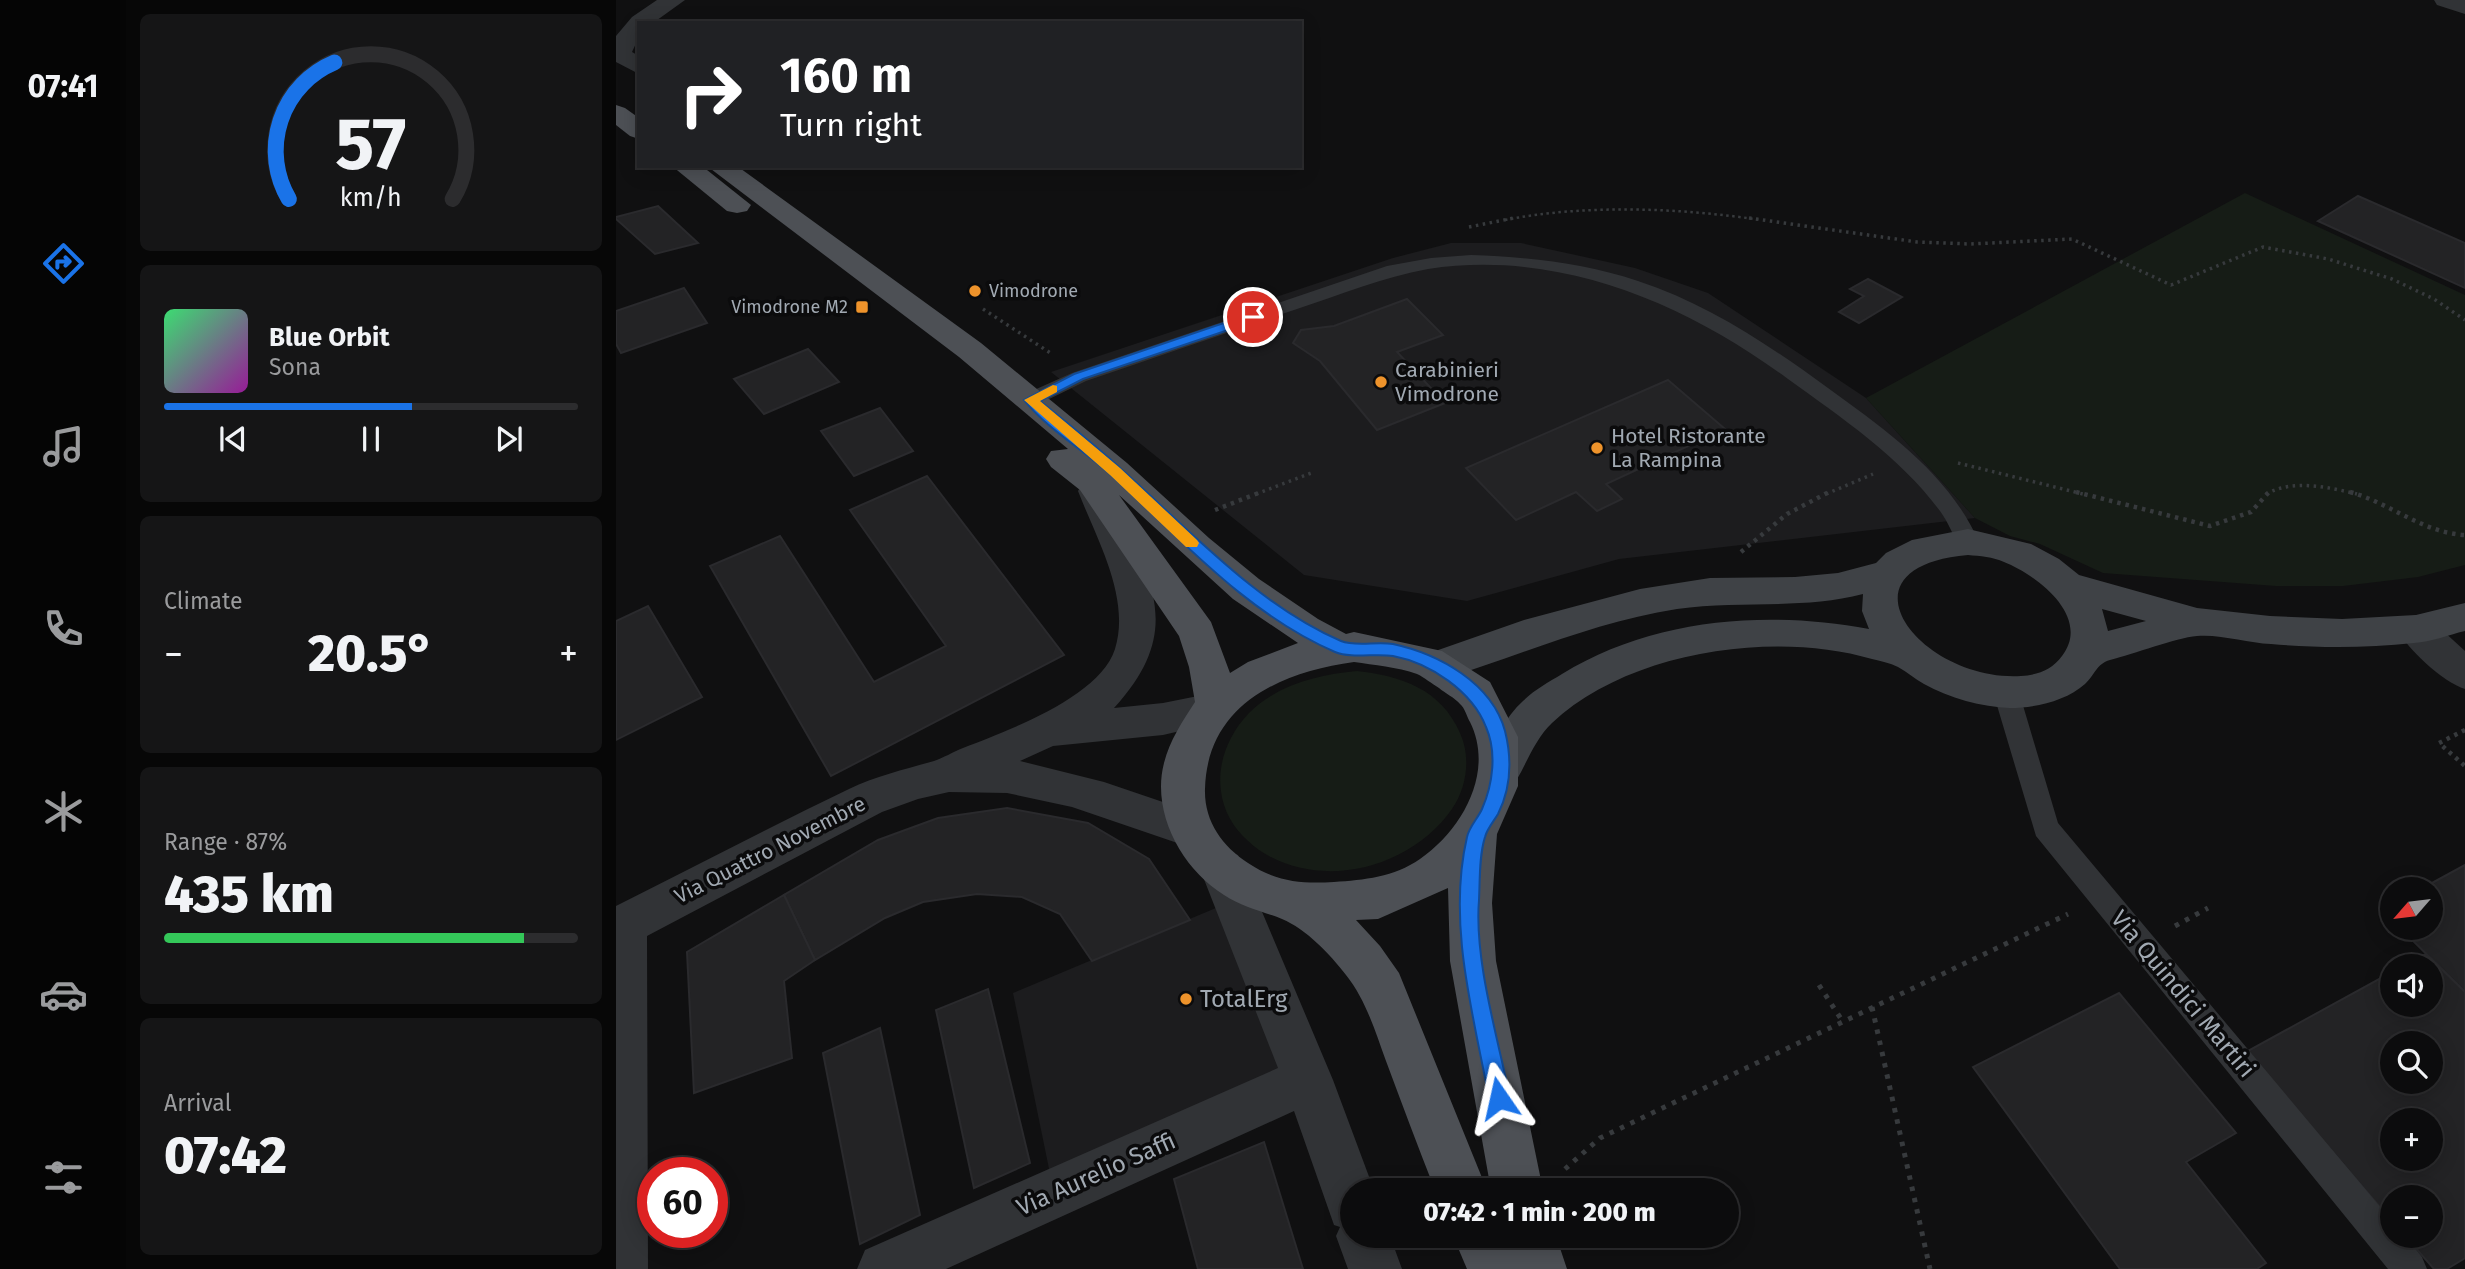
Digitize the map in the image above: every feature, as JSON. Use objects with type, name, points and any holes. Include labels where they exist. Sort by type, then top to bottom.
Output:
[{"type":"main road","points":[[616,89],[637,105]]},
{"type":"main road","points":[[616,113],[637,129]]},
{"type":"main road","points":[[688,168],[942,362],[1092,482],[1197,632],[1209,667],[1215,707]]},
{"type":"main road","points":[[730,170],[970,351],[1115,471],[1201,552],[1246,589],[1298,625],[1340,648]]},
{"type":"main road","points":[[1340,648],[1392,650],[1438,666],[1466,685],[1488,712],[1500,748],[1501,769],[1497,793],[1476,835],[1441,868],[1397,892],[1346,904],[1294,902],[1254,890],[1210,858],[1192,830],[1184,804],[1185,765],[1196,737],[1215,707],[1249,679],[1306,653],[1340,648]]},
{"type":"main road","points":[[1476,835],[1469,903],[1473,961],[1533,1178]]},
{"type":"main road","points":[[1294,902],[1331,925],[1370,967],[1382,988],[1456,1178]]},
{"type":"main road","points":[[1485,1248],[1495,1269]]},
{"type":"main road","points":[[1533,1248],[1540,1269]]},
{"type":"street","points":[[630,3],[654,0]]},
{"type":"street","points":[[641,21],[674,0]]},
{"type":"street","points":[[2445,0],[2465,6]]},
{"type":"street","points":[[625,58],[623,42],[637,24]]},
{"type":"street","name":"Via Quattro Novembre","points":[[928,780],[1046,732],[1101,696],[1118,680],[1130,660],[1137,639],[1138,616],[1132,588],[1092,482]]},
{"type":"street","points":[[1968,542],[2006,549],[2033,560],[2066,584],[2078,598],[2088,622],[2086,652],[2073,671],[2055,683],[2036,690],[2006,692],[1961,685],[1936,675],[1908,655],[1895,640],[1882,613],[1881,592],[1890,573],[1905,559],[1921,550],[1948,543],[1968,542]]},
{"type":"street","points":[[1438,666],[1585,616],[1654,600],[1712,591],[1828,588],[1890,573]]},
{"type":"street","points":[[2066,584],[2197,622],[2270,630],[2342,633],[2416,629],[2465,617]]},
{"type":"street","points":[[2086,652],[2197,622]]},
{"type":"street","points":[[2416,629],[2465,674]]},
{"type":"street","points":[[1501,769],[1535,714],[1559,695],[1574,684],[1615,663],[1658,647],[1724,635],[1815,635],[1853,639],[1908,655]]},
{"type":"street","name":"Via Quattro Novembre","points":[[1046,732],[1163,719],[1215,707]]},
{"type":"street","name":"Via Quattro Novembre","points":[[620,927],[867,800],[950,774],[1009,776],[1105,799],[1192,830]]},
{"type":"street","points":[[1222,869],[1308,1080],[1343,1178]]},
{"type":"street","points":[[620,927],[621,1269]]},
{"type":"street","name":"Via Aurelio Saffi","points":[[884,1269],[1308,1080]]},
{"type":"street","points":[[1367,1248],[1375,1269]]},
{"type":"lane","points":[[1030,400],[1079,377],[1206,332],[1414,265],[1437,262],[1493,262],[1565,269],[1606,278],[1655,294],[1703,315],[1786,367],[1869,428],[1912,466],[1957,520],[1968,542]]},
{"type":"lane","name":"Via Quindici Martiri","points":[[2006,692],[2046,828],[2410,1269]]},
{"type":"path","points":[[1459,229],[1514,218],[1576,212],[1693,209],[1917,242],[1970,244],[2072,239],[2171,285],[2263,247],[2328,259],[2392,279],[2434,299],[2465,320]]},
{"type":"path","points":[[979,307],[1048,353],[1062,358],[1100,348],[1111,366]]},
{"type":"path","points":[[1741,552],[1787,514],[1850,482],[1886,470],[1961,463],[2210,526],[2251,513],[2262,503],[2267,493],[2280,487],[2334,490],[2369,498],[2433,528],[2465,535]]},
{"type":"path","points":[[1204,514],[1314,472]]},
{"type":"path","points":[[2465,730],[2439,743],[2465,766]]},
{"type":"path","points":[[1543,1178],[1600,1138],[2102,898]]},
{"type":"path","points":[[2166,931],[2208,908]]},
{"type":"path","points":[[1819,985],[1843,1022]]},
{"type":"path","points":[[1872,1007],[1930,1269]]},
{"type":"shaded area","points":[[2245,193],[2465,295],[2465,565],[2418,577],[2343,586],[2276,586],[2103,573],[2040,544],[2010,536],[1975,518],[1866,398]]},
{"type":"shaded area","points":[[1451,243],[1521,243],[1635,268],[1708,293],[1866,398],[1975,518],[1619,559],[1467,601],[1304,575],[1051,372],[1393,258]]},
{"type":"shaded area","points":[[1357,671],[1404,681],[1431,695],[1442,705],[1452,718],[1463,742],[1466,772],[1461,791],[1452,809],[1434,829],[1413,846],[1389,859],[1337,871],[1310,870],[1283,863],[1248,841],[1233,824],[1227,812],[1220,779],[1227,746],[1241,722],[1269,697],[1302,682]]},
{"type":"shaded area","points":[[1235,900],[1308,1080],[1054,1193],[1013,993]]},
{"type":"building","points":[[2358,196],[2465,243],[2465,288],[2318,221]]},
{"type":"building","points":[[658,206],[698,243],[655,254],[616,219]]},
{"type":"building","points":[[1868,279],[1902,297],[1859,323],[1839,312],[1864,296],[1850,289]]},
{"type":"building","points":[[684,288],[707,323],[621,353],[616,344],[616,311]]},
{"type":"building","name":"Carabinieri Vimodrone","points":[[1407,299],[1443,335],[1397,352],[1445,403],[1377,430],[1320,361],[1293,343],[1301,330],[1334,326]]},
{"type":"building","points":[[808,349],[839,382],[764,414],[734,379]]},
{"type":"building","name":"Hotel Ristorante La Rampina","points":[[1668,380],[1725,429],[1606,484],[1622,499],[1597,511],[1576,492],[1516,520],[1466,468]]},
{"type":"building","points":[[880,408],[913,451],[854,476],[821,431]]},
{"type":"building","points":[[927,476],[1064,655],[831,776],[710,566],[780,536],[874,682],[946,646],[850,510]]},
{"type":"building","points":[[648,606],[702,697],[616,740],[616,621]]},
{"type":"building","points":[[1007,808],[1088,823],[1149,859],[1190,920],[1092,961],[1060,914],[1022,897],[977,894],[923,902],[885,918],[815,960],[784,895],[878,840],[938,818]]},
{"type":"building","points":[[2465,865],[2465,992],[2443,970],[2443,954],[2426,954],[2412,940],[2443,940],[2443,877]]},
{"type":"building","points":[[784,895],[815,960],[784,981],[792,1058],[694,1093],[687,952]]},
{"type":"building","points":[[2443,971],[2465,992],[2465,1258],[2447,1269],[2434,1269],[2416,1248],[2443,1248],[2443,1185],[2380,1185],[2380,1207],[2246,1052],[2380,979],[2380,1017],[2443,1017]]},
{"type":"building","points":[[988,989],[1030,1163],[974,1188],[936,1010]]},
{"type":"building","points":[[2119,993],[2236,1133],[2186,1162],[2266,1263],[2257,1269],[2120,1269],[1973,1067]]},
{"type":"building","points":[[880,1028],[920,1215],[860,1244],[823,1053]]},
{"type":"building","points":[[1264,1142],[1303,1269],[1198,1269],[1174,1179]]},
{"type":"slow traffic","points":[[1053,389],[1030,400],[1115,471],[1192,543]]},
{"type":"place","name":"Vimodrone","points":[[975,291]]},
{"type":"place","name":"Vimodrone M2","points":[[862,307]]},
{"type":"place","name":"Carabinieri Vimodrone","points":[[1381,382]]},
{"type":"place","name":"Hotel Ristorante La Rampina","points":[[1597,448]]},
{"type":"place","name":"TotalErg","points":[[1186,999]]},
{"type":"route","points":[[1253,317],[1079,377],[1030,400],[1115,471],[1207,557],[1279,613],[1340,648],[1379,648],[1416,656],[1448,672],[1466,685],[1483,704],[1496,728],[1501,755],[1501,776],[1491,810],[1476,835],[1469,903],[1473,961],[1499,1098]]}]
